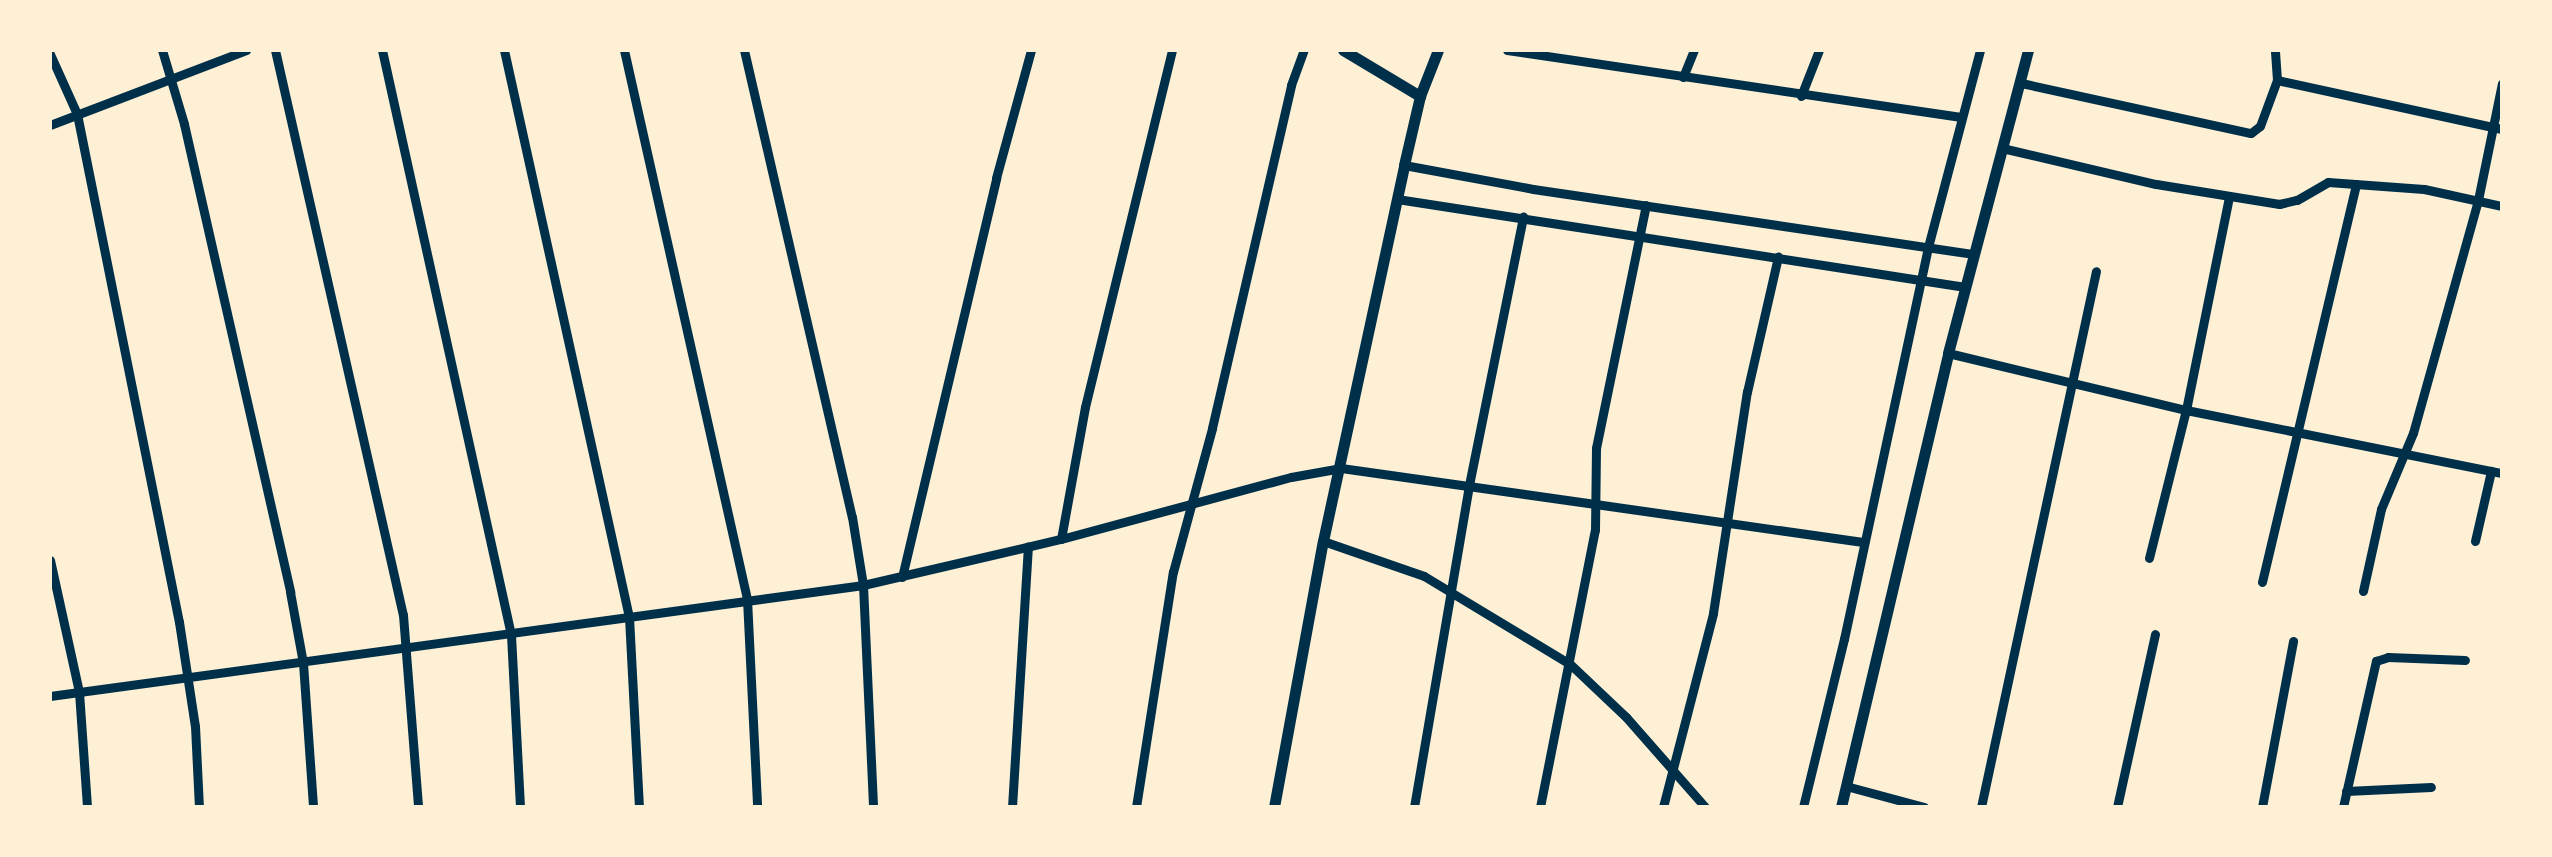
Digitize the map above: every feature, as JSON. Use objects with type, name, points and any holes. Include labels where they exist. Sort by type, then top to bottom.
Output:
[{"type":"street","points":[[162,50],[172,79],[302,662],[313,807]]},
{"type":"street","points":[[50,125],[246,50]]},
{"type":"street","points":[[275,50],[409,649],[418,807]]},
{"type":"street","points":[[382,50],[511,635],[520,807]]},
{"type":"street","points":[[504,50],[630,618],[639,807]]},
{"type":"street","points":[[624,50],[747,599],[756,807]]},
{"type":"street","points":[[744,50],[852,517],[864,585],[873,807]]},
{"type":"street","points":[[902,577],[996,178],[1032,50]]},
{"type":"street","points":[[1061,539],[1085,408],[1172,50]]},
{"type":"street","points":[[1136,807],[1173,572],[1212,428],[1291,85],[1304,50]]},
{"type":"street","points":[[1342,50],[1420,96]]},
{"type":"street","points":[[1274,807],[1323,541],[1404,165],[1420,96],[1438,50]]},
{"type":"street","points":[[1506,50],[1563,54],[1683,78],[1961,117]]},
{"type":"street","points":[[1683,78],[1694,50]]},
{"type":"street","points":[[1801,96],[1819,50]]},
{"type":"street","points":[[1802,807],[1928,247],[1980,50]]},
{"type":"street","points":[[1841,807],[1972,254],[2028,50]]},
{"type":"street","points":[[2021,83],[2244,134],[2256,130],[2277,80],[2275,50]]},
{"type":"street","points":[[50,54],[77,114],[190,678],[198,807]]},
{"type":"street","points":[[2277,80],[2497,128]]},
{"type":"street","points":[[2363,590],[2381,509],[2405,454],[2478,200],[2497,128],[2502,84]]},
{"type":"street","points":[[2002,148],[2229,197],[2279,204],[2297,200],[2324,183],[2424,189],[2502,206]]},
{"type":"street","points":[[1404,165],[1972,254]]},
{"type":"street","points":[[2262,582],[2356,184]]},
{"type":"street","points":[[2149,558],[2186,410],[2229,197]]},
{"type":"street","points":[[1397,199],[1965,287]]},
{"type":"street","points":[[1540,807],[1570,664],[1595,507],[1596,448],[1646,205]]},
{"type":"street","points":[[1414,807],[1450,592],[1523,216]]},
{"type":"street","points":[[1664,807],[1713,613],[1747,392],[1778,257]]},
{"type":"street","points":[[1980,807],[2096,271]]},
{"type":"street","points":[[1948,353],[2186,410],[2496,472],[2475,541]]},
{"type":"street","points":[[50,696],[864,585],[1061,539],[1290,477],[1341,468],[1863,542]]},
{"type":"street","points":[[1323,541],[1397,565],[1570,664],[1704,807]]},
{"type":"street","points":[[1012,807],[1028,546]]},
{"type":"street","points":[[50,560],[79,692],[88,807]]},
{"type":"street","points":[[2117,807],[2155,634]]},
{"type":"street","points":[[2262,807],[2293,641]]},
{"type":"street","points":[[2343,807],[2376,661],[2388,657],[2465,660]]},
{"type":"street","points":[[1846,786],[1924,807]]},
{"type":"street","points":[[2346,791],[2431,787]]}]
